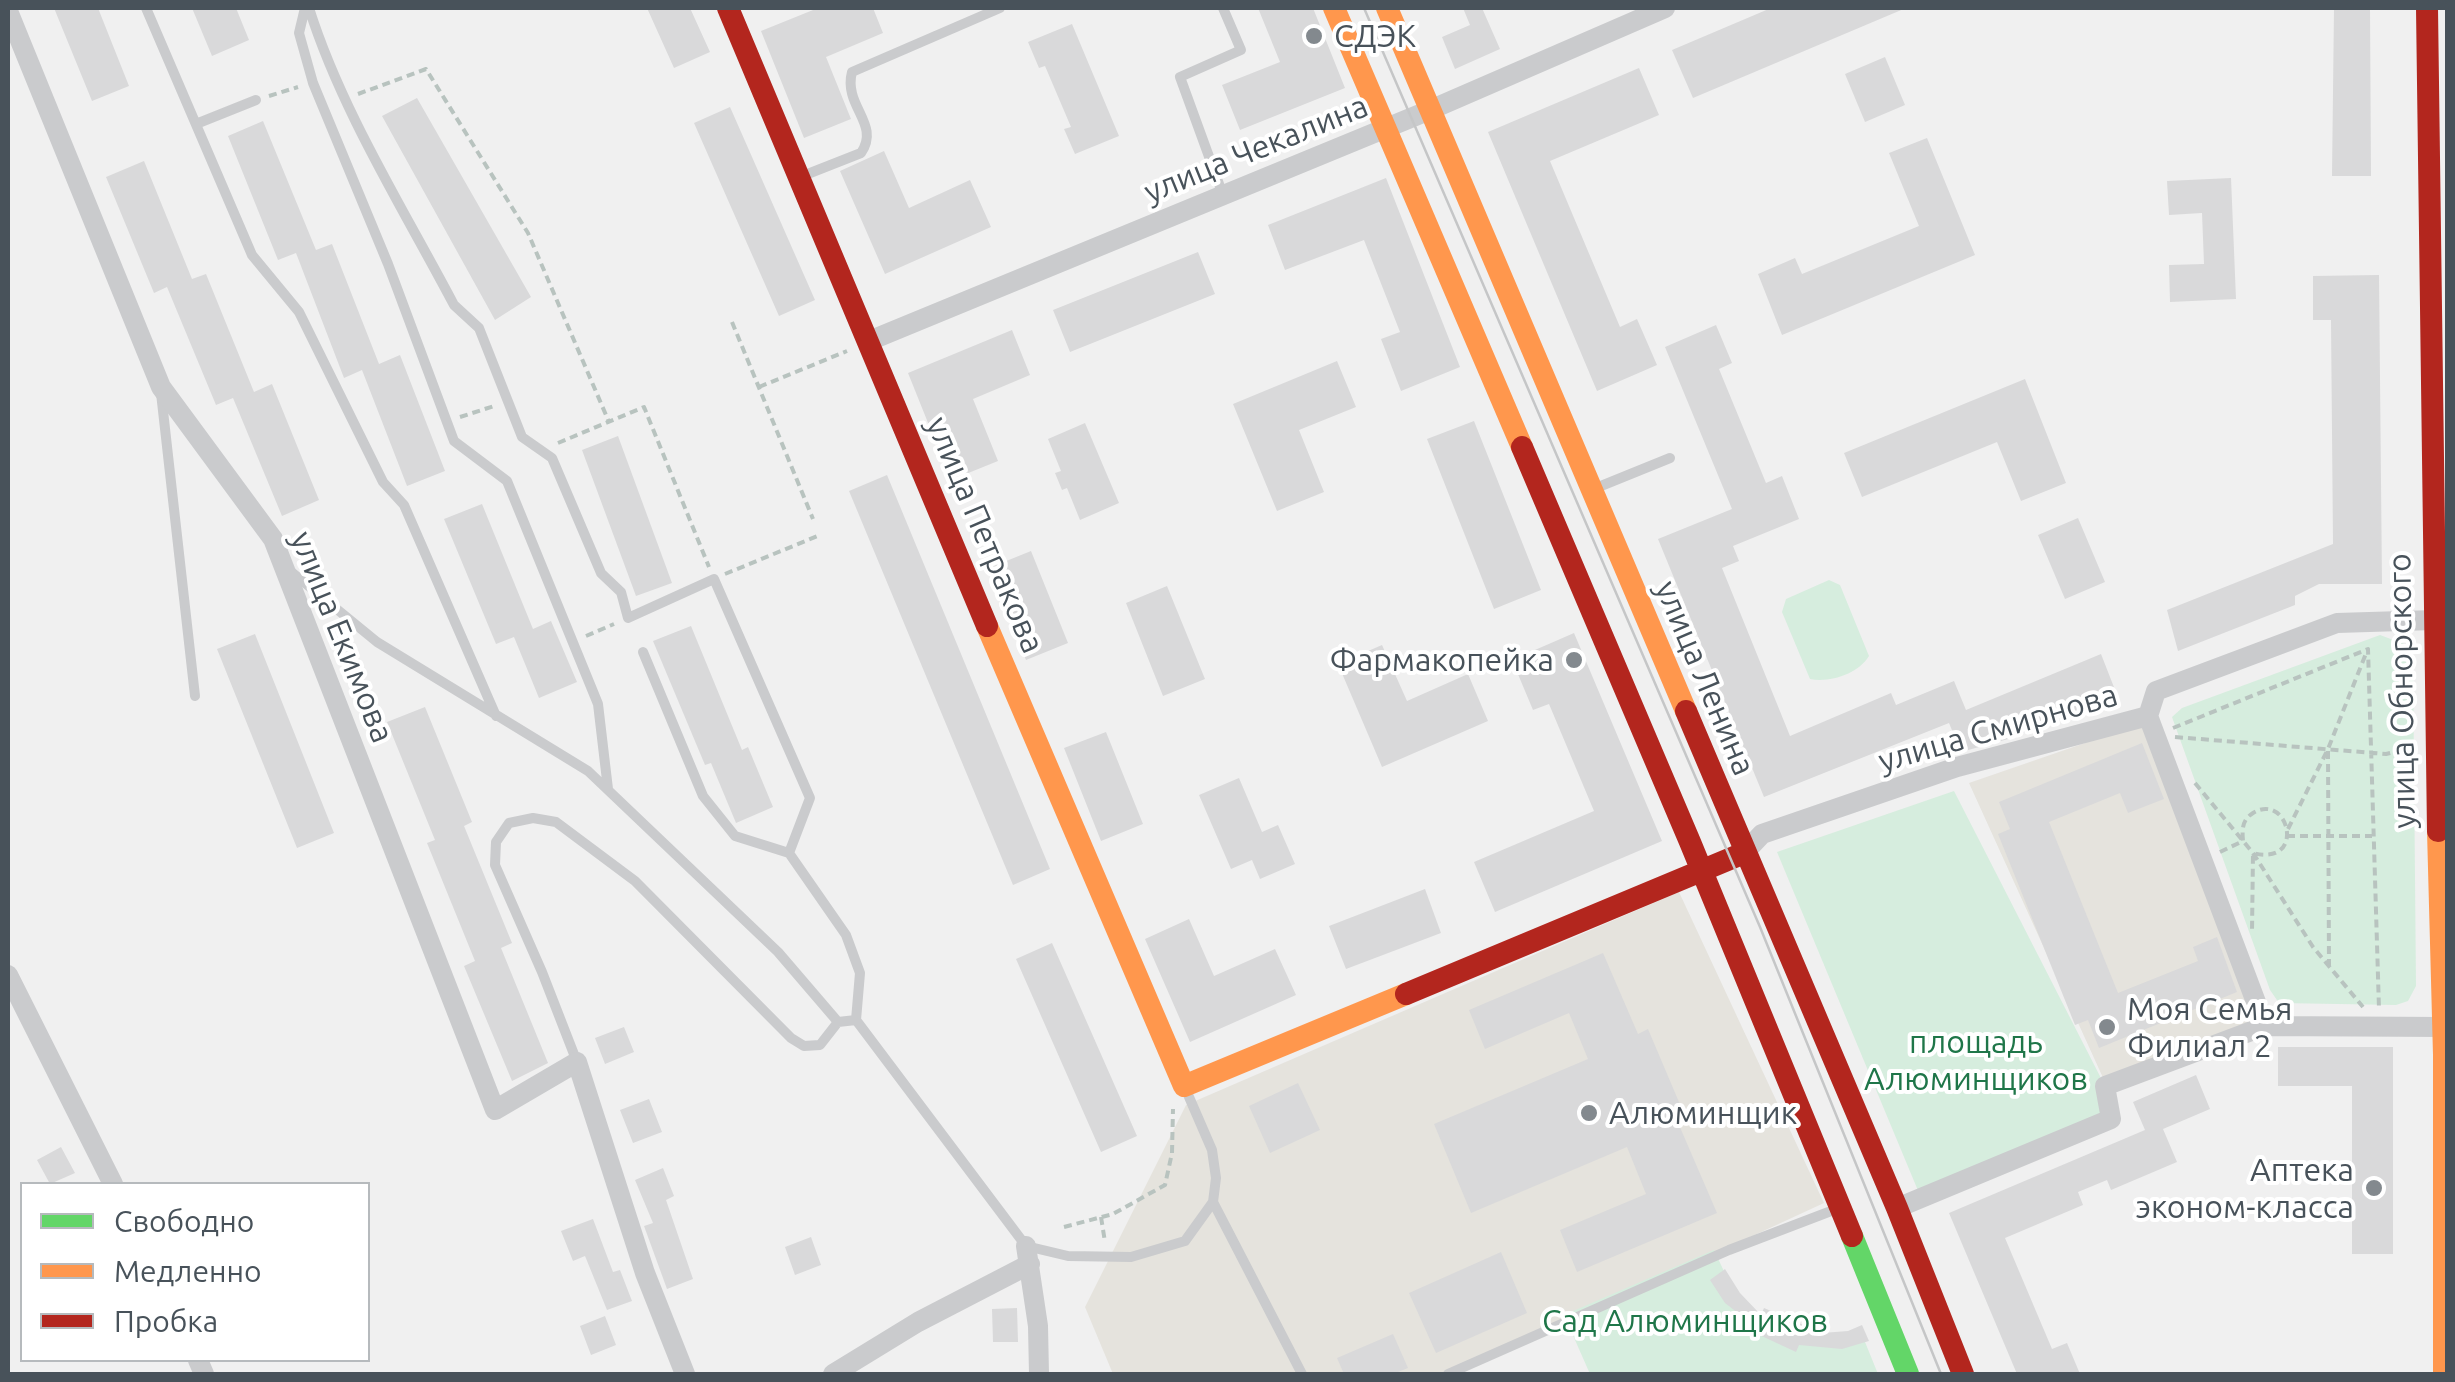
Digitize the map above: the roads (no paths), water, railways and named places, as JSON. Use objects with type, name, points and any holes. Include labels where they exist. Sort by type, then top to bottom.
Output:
[{"type":"main road","name":"улица Петракова","points":[[728,8],[1179,1094]]},
{"type":"main road","points":[[1334,8],[1701,869],[1908,1374]]},
{"type":"main road","name":"улица Ленина","points":[[1387,8],[1897,1208],[1963,1374]]},
{"type":"main road","name":"улица Обнорского","points":[[2427,8],[2434,620],[2442,772],[2444,1374]]},
{"type":"main road","points":[[1179,1094],[1744,853]]},
{"type":"street","name":"улица Чекалина","points":[[869,342],[1430,110],[1665,8]]},
{"type":"street","name":"улица Екимова","points":[[8,11],[161,387],[273,538],[495,1110],[577,1062]]},
{"type":"street","name":"улица Смирнова","points":[[1744,853],[1762,834],[1940,773],[2151,725],[2156,691],[2338,624],[2434,620]]},
{"type":"street","points":[[2151,725],[2266,1026]]},
{"type":"street","points":[[8,976],[112,1182]]},
{"type":"street","points":[[1897,1208],[2111,1120],[2105,1086],[2266,1026],[2443,1027]]},
{"type":"street","points":[[577,1062],[644,1273],[685,1374]]},
{"type":"street","points":[[840,1373],[1028,1255],[1039,1374]]},
{"type":"lane","points":[[146,8],[252,256],[299,312],[383,482],[404,505],[496,716]]},
{"type":"lane","points":[[307,8],[299,33],[312,83],[388,264],[454,441],[507,481],[598,704],[608,788]]},
{"type":"lane","points":[[307,8],[346,99],[454,305],[478,328],[522,437],[552,458],[601,573],[620,592],[628,618],[714,579],[810,798],[788,853]]},
{"type":"lane","points":[[798,178],[861,154],[866,145],[868,131],[848,88],[852,72],[1000,8]]},
{"type":"lane","points":[[1223,8],[1241,50],[1180,77],[1223,195]]},
{"type":"lane","points":[[196,124],[256,100]]},
{"type":"lane","points":[[161,387],[195,696]]},
{"type":"lane","points":[[1590,490],[1670,458]]},
{"type":"lane","points":[[283,565],[376,642],[588,770],[778,952],[838,1022]]},
{"type":"lane","points":[[643,652],[703,796],[735,836],[788,853],[846,934],[860,972],[856,1020],[1028,1255],[1131,1257],[1185,1241],[1214,1202]]},
{"type":"lane","points":[[577,1062],[494,866],[496,842],[509,823],[533,818],[556,822],[635,880],[791,1038],[804,1046],[820,1045],[838,1022],[856,1020]]},
{"type":"lane","points":[[1179,1094],[1212,1150],[1214,1202],[1302,1374]]},
{"type":"lane","points":[[1448,1374],[1729,1250],[1840,1208]]},
{"type":"tram line","points":[[1364,8],[1760,927],[1941,1374]]},
{"type":"place","name":"СДЭК","points":[[1314,36]]},
{"type":"place","name":"Фармакопейка","points":[[1574,660]]},
{"type":"place","name":"Моя Семья Филиал 2","points":[[2107,1027]]},
{"type":"place","name":"Алюминщик","points":[[1589,1113]]},
{"type":"place","name":"Аптека эконом-класса","points":[[2374,1188]]},
{"type":"park label","name":"площадь Алюминщиков","points":[[1976,1060]]},
{"type":"park label","name":"Сад Алюминщиков","points":[[1685,1321]]}]
